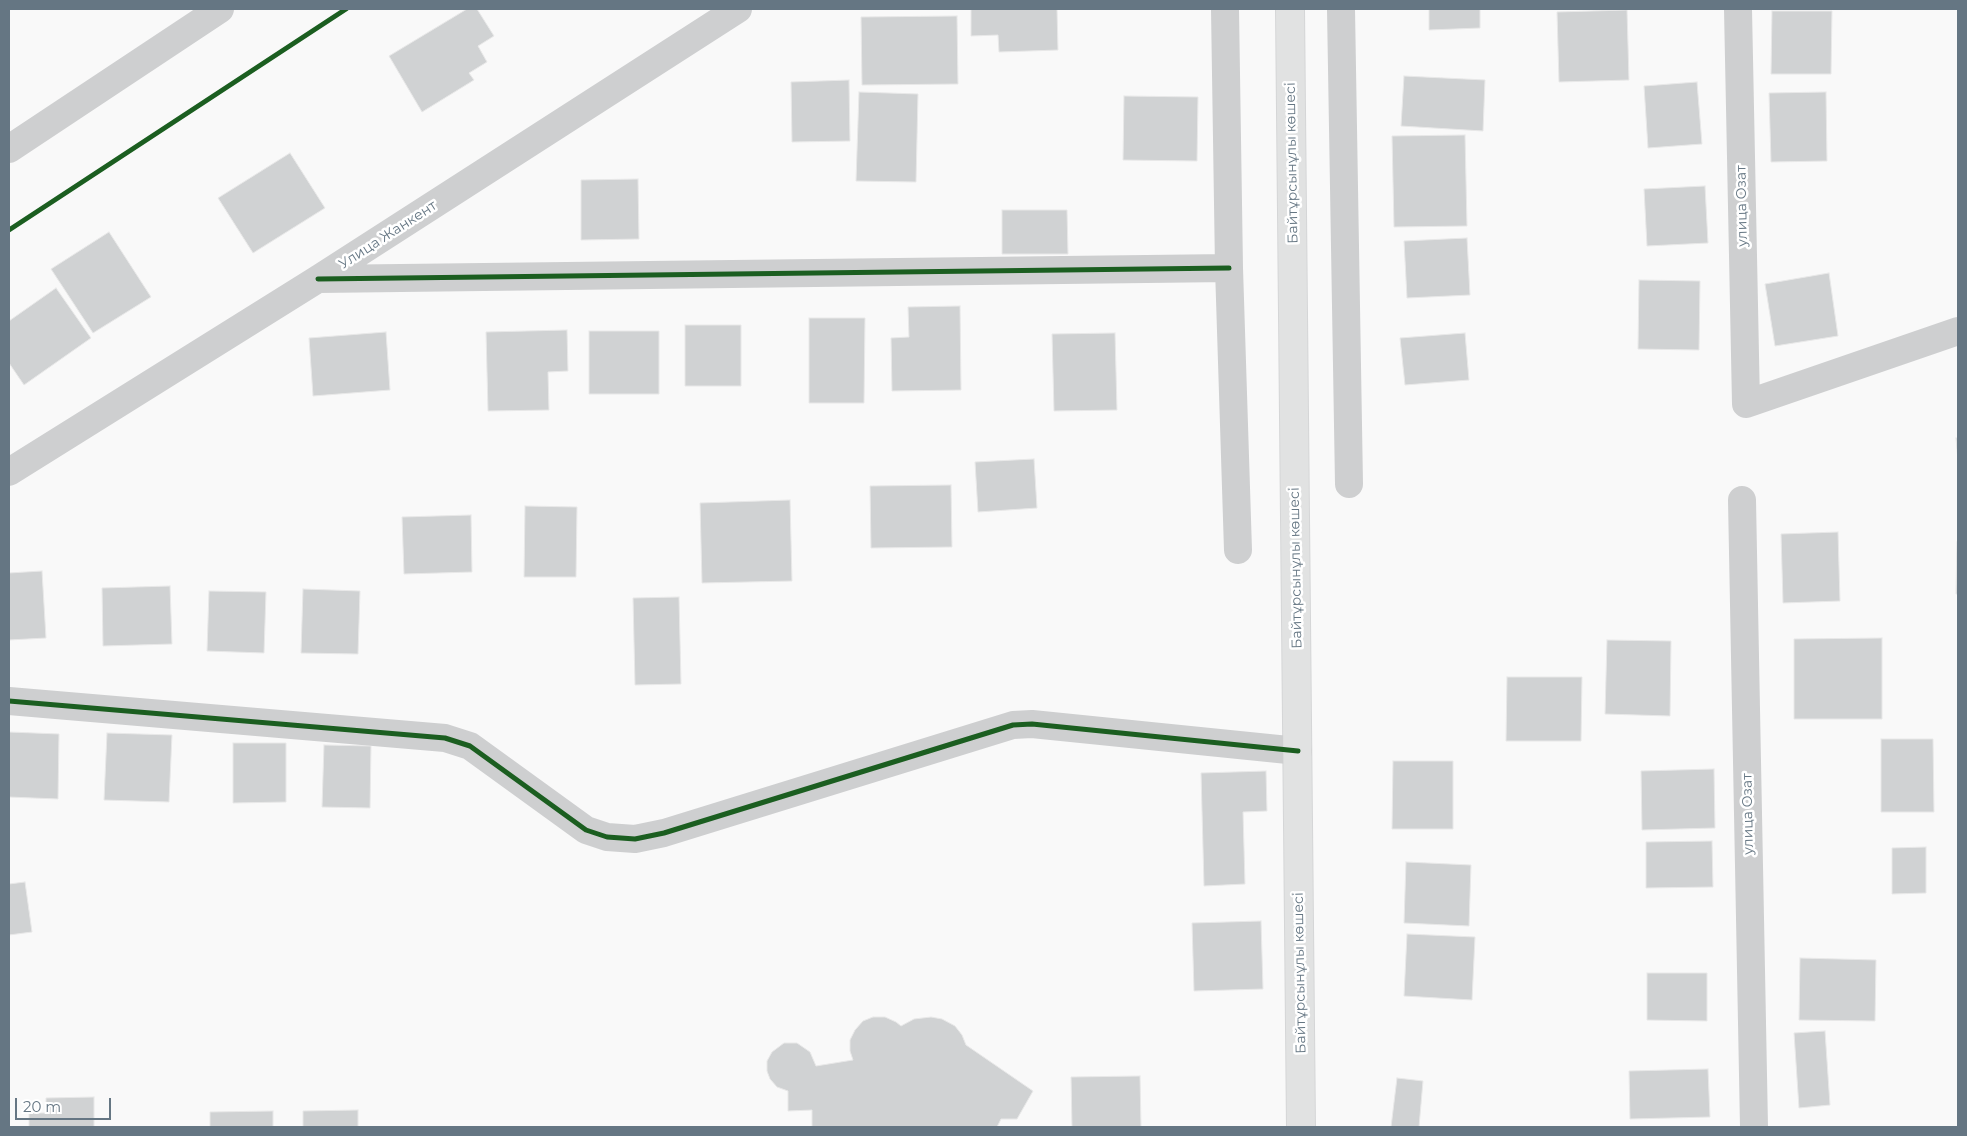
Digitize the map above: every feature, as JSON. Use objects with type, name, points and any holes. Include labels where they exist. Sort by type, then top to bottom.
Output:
[{"type":"main road","name":"Байтұрсынұлы көшесі","points":[[1290,9],[1301,1127]]},
{"type":"street","points":[[9,149],[220,9]]},
{"type":"street","name":"Улица Жанкент","points":[[9,472],[318,279],[738,9]]},
{"type":"street","points":[[1225,9],[1229,268],[1238,550]]},
{"type":"street","points":[[1341,9],[1349,484]]},
{"type":"street","name":"улица Озат","points":[[1738,9],[1746,404],[1958,331]]},
{"type":"street","points":[[318,279],[1229,268]]},
{"type":"street","name":"улица Озат","points":[[1742,500],[1754,1127]]},
{"type":"street","points":[[9,701],[445,738],[470,746],[586,830],[607,837],[635,838],[664,833],[1013,725],[1032,724],[1298,751]]},
{"type":"building","points":[[467,9],[477,9],[494,36],[478,46],[487,62],[469,73],[474,80],[422,112],[389,56]]},
{"type":"building","points":[[971,9],[1057,9],[1058,50],[999,52],[998,35],[971,36]]},
{"type":"building","points":[[1429,9],[1480,9],[1480,28],[1429,30]]},
{"type":"building","points":[[1627,10],[1629,80],[1559,82],[1557,12]]},
{"type":"building","points":[[1772,11],[1832,11],[1831,74],[1771,74]]},
{"type":"building","points":[[957,16],[958,84],[862,85],[861,17]]},
{"type":"building","points":[[1404,76],[1485,80],[1483,131],[1401,126]]},
{"type":"building","points":[[849,80],[850,141],[792,142],[791,82]]},
{"type":"building","points":[[1697,82],[1702,144],[1648,148],[1644,86]]},
{"type":"building","points":[[859,92],[918,94],[916,182],[856,181]]},
{"type":"building","points":[[1826,92],[1827,161],[1771,162],[1769,93]]},
{"type":"building","points":[[1124,96],[1198,97],[1197,161],[1123,160]]},
{"type":"building","points":[[1465,135],[1467,226],[1394,227],[1392,136]]},
{"type":"building","points":[[290,153],[325,208],[253,253],[218,198]]},
{"type":"building","points":[[638,179],[639,239],[581,240],[581,180]]},
{"type":"building","points":[[1705,186],[1708,243],[1647,246],[1644,189]]},
{"type":"building","points":[[1002,210],[1067,210],[1068,254],[1002,254]]},
{"type":"building","points":[[109,232],[151,297],[93,333],[51,269]]},
{"type":"building","points":[[1467,238],[1470,295],[1407,298],[1404,241]]},
{"type":"building","points":[[1829,273],[1838,336],[1775,346],[1765,284]]},
{"type":"building","points":[[1639,280],[1700,281],[1699,350],[1638,349]]},
{"type":"building","points":[[56,288],[91,338],[24,385],[9,363],[9,321]]},
{"type":"building","points":[[960,306],[961,390],[892,391],[891,338],[909,337],[908,307]]},
{"type":"building","points":[[809,318],[865,318],[864,403],[809,403]]},
{"type":"building","points":[[685,325],[741,325],[741,386],[685,386]]},
{"type":"building","points":[[567,330],[568,371],[548,372],[549,410],[488,411],[486,332]]},
{"type":"building","points":[[589,331],[659,331],[659,394],[589,394]]},
{"type":"building","points":[[386,332],[390,390],[313,396],[309,338]]},
{"type":"building","points":[[1115,333],[1117,410],[1054,411],[1052,334]]},
{"type":"building","points":[[1465,333],[1469,380],[1405,385],[1400,338]]},
{"type":"building","points":[[1956,438],[1958,438],[1958,460]]},
{"type":"building","points":[[1034,459],[1037,508],[978,512],[975,462]]},
{"type":"building","points":[[951,485],[952,547],[871,548],[870,486]]},
{"type":"building","points":[[790,500],[792,581],[702,583],[700,503]]},
{"type":"building","points":[[525,506],[577,507],[576,577],[524,577]]},
{"type":"building","points":[[471,515],[472,572],[404,574],[402,517]]},
{"type":"building","points":[[1838,532],[1840,601],[1783,603],[1781,534]]},
{"type":"building","points":[[1957,542],[1958,594],[1956,594]]},
{"type":"building","points":[[42,571],[46,638],[9,640],[9,573]]},
{"type":"building","points":[[170,586],[172,644],[103,646],[102,588]]},
{"type":"building","points":[[303,589],[360,591],[358,654],[301,653]]},
{"type":"building","points":[[209,591],[266,592],[264,653],[207,651]]},
{"type":"building","points":[[679,597],[681,684],[635,685],[633,598]]},
{"type":"building","points":[[1882,638],[1882,719],[1794,719],[1794,639]]},
{"type":"building","points":[[1607,640],[1671,641],[1670,716],[1605,714]]},
{"type":"building","points":[[1507,677],[1582,677],[1581,741],[1506,741]]},
{"type":"building","points":[[9,732],[59,734],[58,799],[9,797]]},
{"type":"building","points":[[107,733],[172,735],[169,802],[104,800]]},
{"type":"building","points":[[1881,739],[1933,739],[1934,812],[1881,812]]},
{"type":"building","points":[[233,743],[286,743],[286,802],[233,803]]},
{"type":"building","points":[[324,745],[371,746],[370,808],[322,807]]},
{"type":"building","points":[[1393,761],[1453,761],[1453,829],[1392,829]]},
{"type":"building","points":[[1714,769],[1715,828],[1642,830],[1641,771]]},
{"type":"building","points":[[1266,771],[1267,811],[1243,812],[1245,884],[1204,886],[1201,773]]},
{"type":"building","points":[[1712,841],[1713,887],[1646,888],[1646,842]]},
{"type":"building","points":[[1926,847],[1926,893],[1892,894],[1892,848]]},
{"type":"building","points":[[1406,862],[1471,865],[1469,926],[1404,923]]},
{"type":"building","points":[[25,882],[32,932],[9,935],[9,884]]},
{"type":"building","points":[[1261,921],[1263,989],[1194,991],[1192,923]]},
{"type":"building","points":[[1407,934],[1475,937],[1472,1000],[1404,996]]},
{"type":"building","points":[[1800,958],[1876,960],[1875,1021],[1799,1020]]},
{"type":"building","points":[[1647,973],[1707,973],[1707,1021],[1647,1020]]},
{"type":"building","points":[[873,1017],[885,1017],[901,1026],[914,1019],[931,1017],[942,1019],[955,1026],[962,1035],[966,1045],[1033,1091],[1017,1119],[1001,1119],[997,1127],[812,1127],[812,1110],[788,1111],[788,1091],[777,1087],[770,1079],[767,1071],[767,1061],[772,1052],[784,1043],[797,1043],[810,1052],[816,1066],[853,1060],[850,1051],[850,1040],[855,1030],[863,1021]]},
{"type":"building","points":[[1825,1031],[1830,1105],[1799,1108],[1794,1033]]},
{"type":"building","points":[[1708,1069],[1710,1117],[1630,1119],[1629,1071]]},
{"type":"building","points":[[1140,1076],[1141,1127],[1072,1127],[1071,1077]]},
{"type":"building","points":[[1397,1078],[1423,1081],[1419,1127],[1391,1127]]},
{"type":"building","points":[[94,1097],[94,1127],[29,1127],[29,1113],[46,1113],[46,1098]]},
{"type":"building","points":[[358,1110],[358,1127],[303,1127],[303,1111]]},
{"type":"building","points":[[273,1111],[273,1127],[210,1127],[210,1112]]},
{"type":"cycle path","points":[[9,230],[346,9]]},
{"type":"cycle path","points":[[318,279],[1229,268]]},
{"type":"cycle path","points":[[9,701],[445,738],[470,746],[586,830],[607,837],[635,839],[664,833],[1013,725],[1032,724],[1298,751]]}]
